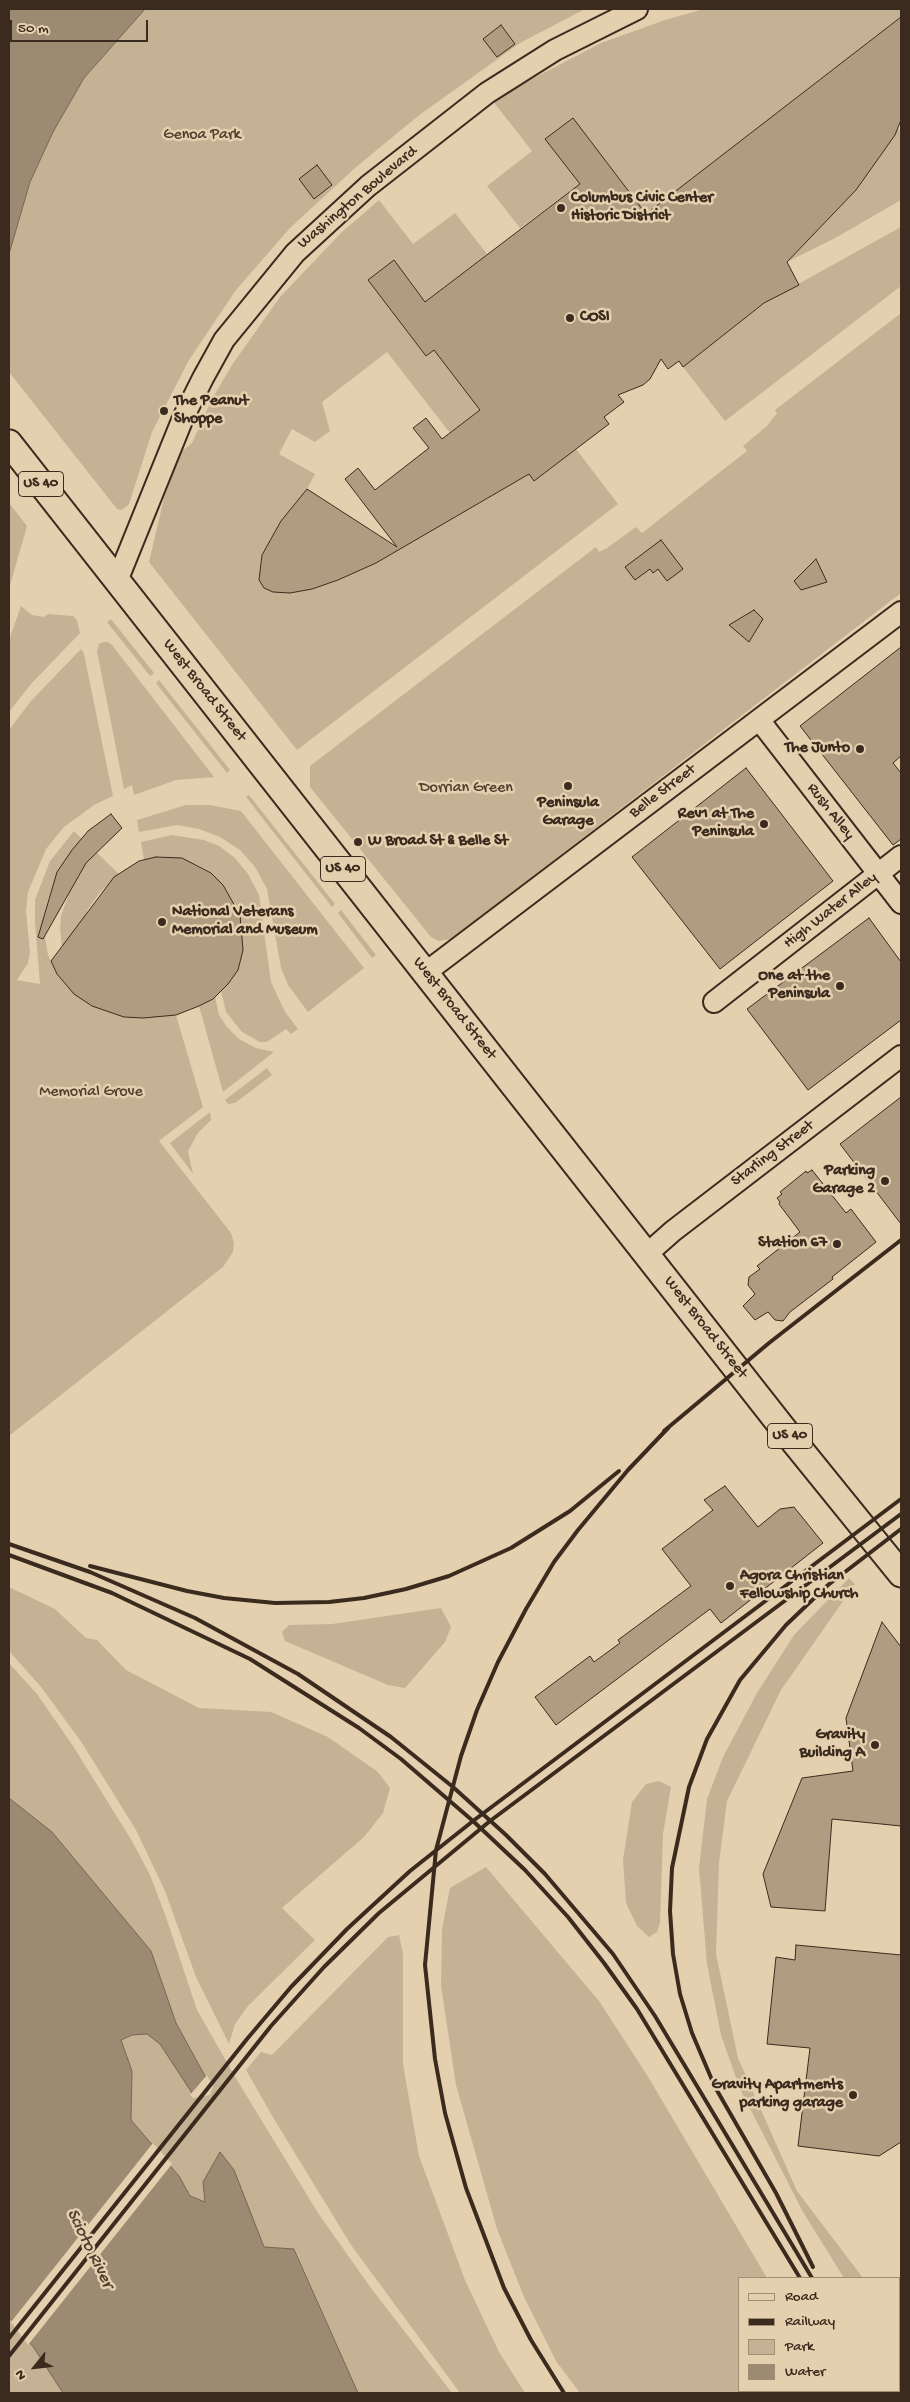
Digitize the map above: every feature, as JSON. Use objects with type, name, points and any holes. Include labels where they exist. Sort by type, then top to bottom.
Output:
[{"type":"main road","name":"West Broad Street","points":[[9,443],[425,973],[901,1574]]},
{"type":"street","name":"Washington Boulevard","points":[[117,580],[183,418],[203,378],[224,340],[294,253],[368,186],[488,93],[540,58],[637,9]]},
{"type":"street","name":"Belle Street","points":[[425,973],[760,721],[901,612]]},
{"type":"street","name":"Rush Alley","points":[[760,721],[901,903]]},
{"type":"street","name":"High Water Alley","points":[[714,1002],[901,856]]},
{"type":"street","name":"Starling Street","points":[[647,1254],[673,1231],[901,1056]]},
{"type":"green space","name":"Genoa Park","points":[[145,9],[585,9],[520,43],[418,116],[355,168],[290,228],[236,290],[189,360],[152,432],[129,504],[122,510],[117,509],[9,372],[9,254],[30,182],[53,132],[84,78]]},
{"type":"green space","points":[[704,9],[901,9],[901,17],[646,214],[573,118],[545,139],[580,184],[520,228],[487,186],[532,151],[492,100],[601,43],[665,20]]},
{"type":"green space","points":[[898,128],[901,133],[901,200],[837,237],[787,262],[856,190]]},
{"type":"green space","points":[[379,200],[413,244],[455,213],[487,254],[425,302],[394,260],[368,280],[426,356],[434,350],[480,410],[450,433],[387,352],[322,402],[330,431],[315,442],[292,429],[279,454],[315,474],[307,489],[281,521],[262,555],[259,580],[264,588],[273,592],[290,593],[312,589],[338,580],[376,563],[529,474],[534,481],[576,449],[618,504],[297,750],[149,562],[164,498],[182,451],[192,443],[212,399],[232,365],[280,297],[341,233]]},
{"type":"green space","points":[[901,227],[901,286],[725,421],[683,367],[764,303]]},
{"type":"green space","name":"Dorrian Green","points":[[901,313],[901,593],[451,939],[439,941],[431,937],[310,787],[310,766],[596,547],[599,552],[607,548],[636,527],[642,533],[747,451],[743,446],[767,426],[777,413],[775,410]]},
{"type":"green space","points":[[9,503],[27,526],[9,589]]},
{"type":"green space","points":[[21,606],[32,615],[44,617],[48,614],[73,616],[77,620],[80,633],[31,684],[9,712],[9,640]]},
{"type":"green space","points":[[111,619],[154,673],[150,676],[107,622]]},
{"type":"green space","points":[[108,642],[112,645],[214,777],[176,780],[134,795],[132,785],[124,789],[97,651],[99,644]]},
{"type":"green space","name":"Memorial Grove","points":[[81,649],[84,654],[113,796],[94,805],[64,827],[46,849],[28,892],[26,911],[30,952],[28,963],[17,980],[40,984],[35,900],[50,861],[74,831],[82,839],[57,872],[45,911],[44,932],[48,955],[57,974],[74,994],[92,1006],[124,1017],[143,1018],[176,1015],[203,1107],[159,1141],[231,1233],[234,1243],[233,1252],[223,1267],[9,1436],[9,730],[31,701]]},
{"type":"green space","points":[[159,680],[230,770],[227,773],[156,683]]},
{"type":"green space","points":[[249,795],[335,904],[332,907],[246,797]]},
{"type":"green space","points":[[186,805],[210,805],[241,811],[364,968],[308,1012],[288,985],[281,968],[267,889],[255,867],[240,850],[220,837],[199,829],[177,825],[139,832],[137,820]]},
{"type":"green space","points":[[172,835],[204,840],[219,846],[235,858],[248,874],[259,895],[271,982],[285,1012],[298,1029],[291,1034],[286,1029],[267,1042],[260,1042],[242,1032],[226,1012],[221,990],[238,970],[243,950],[240,915],[223,885],[211,873],[197,865],[171,857],[144,860],[141,842]]},
{"type":"green space","points":[[96,852],[119,874],[101,891],[88,909],[80,928],[62,947],[61,916],[70,891],[86,863]]},
{"type":"green space","points":[[341,910],[376,955],[372,958],[338,913]]},
{"type":"green space","points":[[215,996],[219,1015],[227,1027],[239,1039],[256,1048],[274,1052],[223,1092],[199,1006]]},
{"type":"green space","points":[[267,1068],[272,1075],[235,1103],[228,1104],[225,1100]]},
{"type":"green space","points":[[210,1112],[211,1120],[198,1133],[188,1151],[193,1174],[170,1143]]},
{"type":"green space","points":[[849,1578],[855,1584],[781,1690],[727,1801],[719,1863],[716,1954],[738,2058],[797,2191],[862,2277],[843,2277],[803,2212],[740,2089],[721,2035],[707,1964],[699,1868],[707,1799],[723,1757],[757,1693],[794,1635]]},
{"type":"green space","points":[[9,1587],[55,1609],[86,1638],[97,1640],[126,1670],[199,1708],[271,1712],[328,1737],[378,1772],[390,1788],[383,1813],[364,1837],[282,1908],[315,1940],[248,2006],[235,2024],[229,2044],[196,1977],[165,1891],[136,1830],[82,1743],[42,1688],[9,1651]]},
{"type":"green space","points":[[441,1608],[451,1627],[445,1642],[405,1688],[388,1685],[285,1641],[282,1632],[289,1625],[332,1624]]},
{"type":"green space","points":[[9,1663],[37,1694],[73,1746],[132,1841],[150,1875],[197,2010],[237,2080],[318,2213],[371,2288],[452,2393],[358,2393],[295,2249],[264,2248],[254,2222],[190,2196],[179,2176],[131,2120],[132,2071],[120,2040],[132,2035],[147,2034],[160,2044],[175,2065],[211,2087],[176,2023],[151,1951],[52,1832],[9,1798]]},
{"type":"green space","points":[[659,1781],[671,1787],[663,1834],[660,1923],[657,1932],[649,1937],[637,1926],[626,1903],[623,1860],[632,1802],[646,1784]]},
{"type":"green space","points":[[486,1867],[599,2001],[647,2075],[766,2277],[738,2277],[738,2392],[836,2393],[580,2393],[556,2361],[524,2297],[497,2229],[456,2085],[441,1986],[442,1929],[450,1888]]},
{"type":"green space","points":[[399,1935],[403,1954],[403,2064],[419,2156],[465,2280],[499,2352],[525,2393],[460,2393],[351,2245],[246,2070],[261,2052],[272,2055],[388,1937]]},
{"type":"green space","points":[[9,2317],[34,2348],[63,2393],[9,2393]]},
{"type":"water","points":[[9,9],[145,9],[84,78],[53,132],[30,182],[9,254]]},
{"type":"water","name":"Scioto River","points":[[9,1798],[52,1832],[151,1951],[176,2023],[211,2087],[194,2096],[160,2044],[147,2034],[132,2035],[121,2040],[132,2071],[131,2120],[179,2176],[190,2196],[205,2202],[203,2182],[220,2152],[234,2170],[264,2247],[294,2249],[358,2393],[63,2393],[34,2348],[9,2317]]},
{"type":"pier","points":[[207,2075],[213,2087],[210,2095],[193,2098],[190,2095]]},
{"type":"pier","points":[[153,2143],[172,2164],[28,2345],[11,2322]]},
{"type":"building","name":"COSI","points":[[901,17],[901,120],[895,135],[856,190],[787,262],[799,285],[764,303],[683,367],[679,361],[668,369],[661,359],[650,379],[643,385],[618,395],[624,402],[604,417],[609,424],[534,481],[529,474],[376,563],[338,580],[312,589],[290,593],[273,592],[264,588],[259,580],[262,555],[281,521],[307,489],[397,547],[345,479],[358,468],[375,490],[429,448],[413,428],[426,418],[442,439],[480,410],[434,350],[426,356],[368,280],[394,260],[425,302],[580,184],[545,139],[573,118],[646,214]]},
{"type":"building","points":[[501,25],[515,44],[497,57],[483,39]]},
{"type":"building","points":[[317,165],[332,185],[314,199],[299,179]]},
{"type":"building","points":[[661,540],[683,569],[667,581],[658,569],[653,573],[650,569],[635,580],[625,567]]},
{"type":"building","points":[[816,559],[827,582],[801,590],[794,581]]},
{"type":"building","points":[[754,610],[763,619],[749,642],[729,625]]},
{"type":"building","name":"The Junto","points":[[901,647],[901,756],[893,763],[901,773],[901,839],[893,845],[800,726]]},
{"type":"building","points":[[746,768],[833,881],[720,969],[632,857]]},
{"type":"building","points":[[111,814],[122,828],[86,863],[43,939],[38,937],[57,872],[88,831]]},
{"type":"building","name":"National Veterans Memorial and Museum","points":[[156,857],[182,858],[211,873],[223,885],[240,915],[243,950],[238,970],[228,984],[213,999],[176,1015],[143,1018],[124,1017],[92,1006],[74,994],[57,974],[51,961],[114,877],[139,861]]},
{"type":"building","name":"One at the Peninsula","points":[[869,918],[901,962],[901,1020],[808,1090],[747,1009]]},
{"type":"building","name":"Parking Garage 2","points":[[901,1097],[901,1224],[840,1144]]},
{"type":"building","name":"Station 67","points":[[812,1170],[846,1213],[851,1209],[876,1242],[832,1277],[833,1279],[790,1312],[783,1321],[775,1320],[768,1312],[755,1320],[743,1306],[755,1294],[748,1285],[749,1277],[760,1269],[757,1266],[800,1232],[779,1204],[780,1202],[777,1198],[782,1194],[780,1192],[806,1171],[807,1173]]},
{"type":"building","name":"Agora Christian Fellowship Church","points":[[725,1486],[758,1527],[780,1509],[794,1507],[823,1543],[721,1623],[710,1609],[556,1725],[535,1697],[590,1656],[594,1662],[620,1643],[618,1640],[691,1586],[662,1549],[713,1510],[704,1500]]},
{"type":"building","name":"Gravity Building A","points":[[882,1622],[901,1647],[901,1826],[832,1819],[825,1911],[771,1907],[763,1874],[802,1778],[853,1771],[846,1718]]},
{"type":"building","name":"Gravity Apartments parking garage","points":[[796,1945],[901,1955],[901,2142],[879,2156],[798,2146],[810,2048],[767,2044],[776,1957],[795,1960]]},
{"type":"railway","points":[[664,1431],[769,1343],[901,1240]]},
{"type":"railway","points":[[564,2393],[531,2340],[504,2288],[466,2188],[445,2113],[435,2059],[425,1965],[436,1850],[461,1756],[477,1710],[498,1662],[526,1609],[554,1562],[578,1530],[628,1470],[669,1427]]},
{"type":"railway","points":[[90,1566],[187,1591],[224,1598],[275,1603],[329,1602],[364,1598],[406,1589],[449,1576],[511,1548],[570,1511],[619,1471]]},
{"type":"railway","points":[[9,2338],[247,2039],[291,1987],[347,1929],[410,1871],[473,1821],[901,1499]]},
{"type":"railway","points":[[9,2356],[271,2026],[324,1967],[379,1913],[490,1821],[901,1514]]},
{"type":"railway","points":[[813,2267],[776,2193],[715,2087],[692,2033],[680,1994],[673,1954],[670,1911],[672,1868],[689,1787],[707,1739],[740,1680],[786,1625],[828,1585],[901,1529]]},
{"type":"railway","points":[[9,1544],[90,1572],[195,1618],[298,1674],[391,1737],[453,1787],[506,1835],[545,1874],[613,1954],[655,2016],[811,2277]]},
{"type":"railway","points":[[9,1555],[112,1593],[250,1659],[359,1728],[401,1759],[473,1821],[525,1870],[568,1917],[637,2009],[799,2277]]},
{"type":"place","name":"Columbus Civic Center Historic District","points":[[561,208]]},
{"type":"place","name":"COSI","points":[[570,318]]},
{"type":"place","name":"The Peanut Shoppe","points":[[164,411]]},
{"type":"place","name":"The Junto","points":[[860,749]]},
{"type":"place","name":"Peninsula Garage","points":[[568,786]]},
{"type":"place","name":"Rev1 at The Peninsula","points":[[764,824]]},
{"type":"place","name":"W Broad St & Belle St","points":[[358,842]]},
{"type":"place","name":"National Veterans Memorial and Museum","points":[[162,922]]},
{"type":"place","name":"One at the Peninsula","points":[[840,986]]},
{"type":"place","name":"Parking Garage 2","points":[[885,1181]]},
{"type":"place","name":"Station 67","points":[[837,1244]]},
{"type":"place","name":"Agora Christian Fellowship Church","points":[[730,1586]]},
{"type":"place","name":"Gravity Building A","points":[[875,1745]]},
{"type":"place","name":"Gravity Apartments parking garage","points":[[853,2095]]}]
